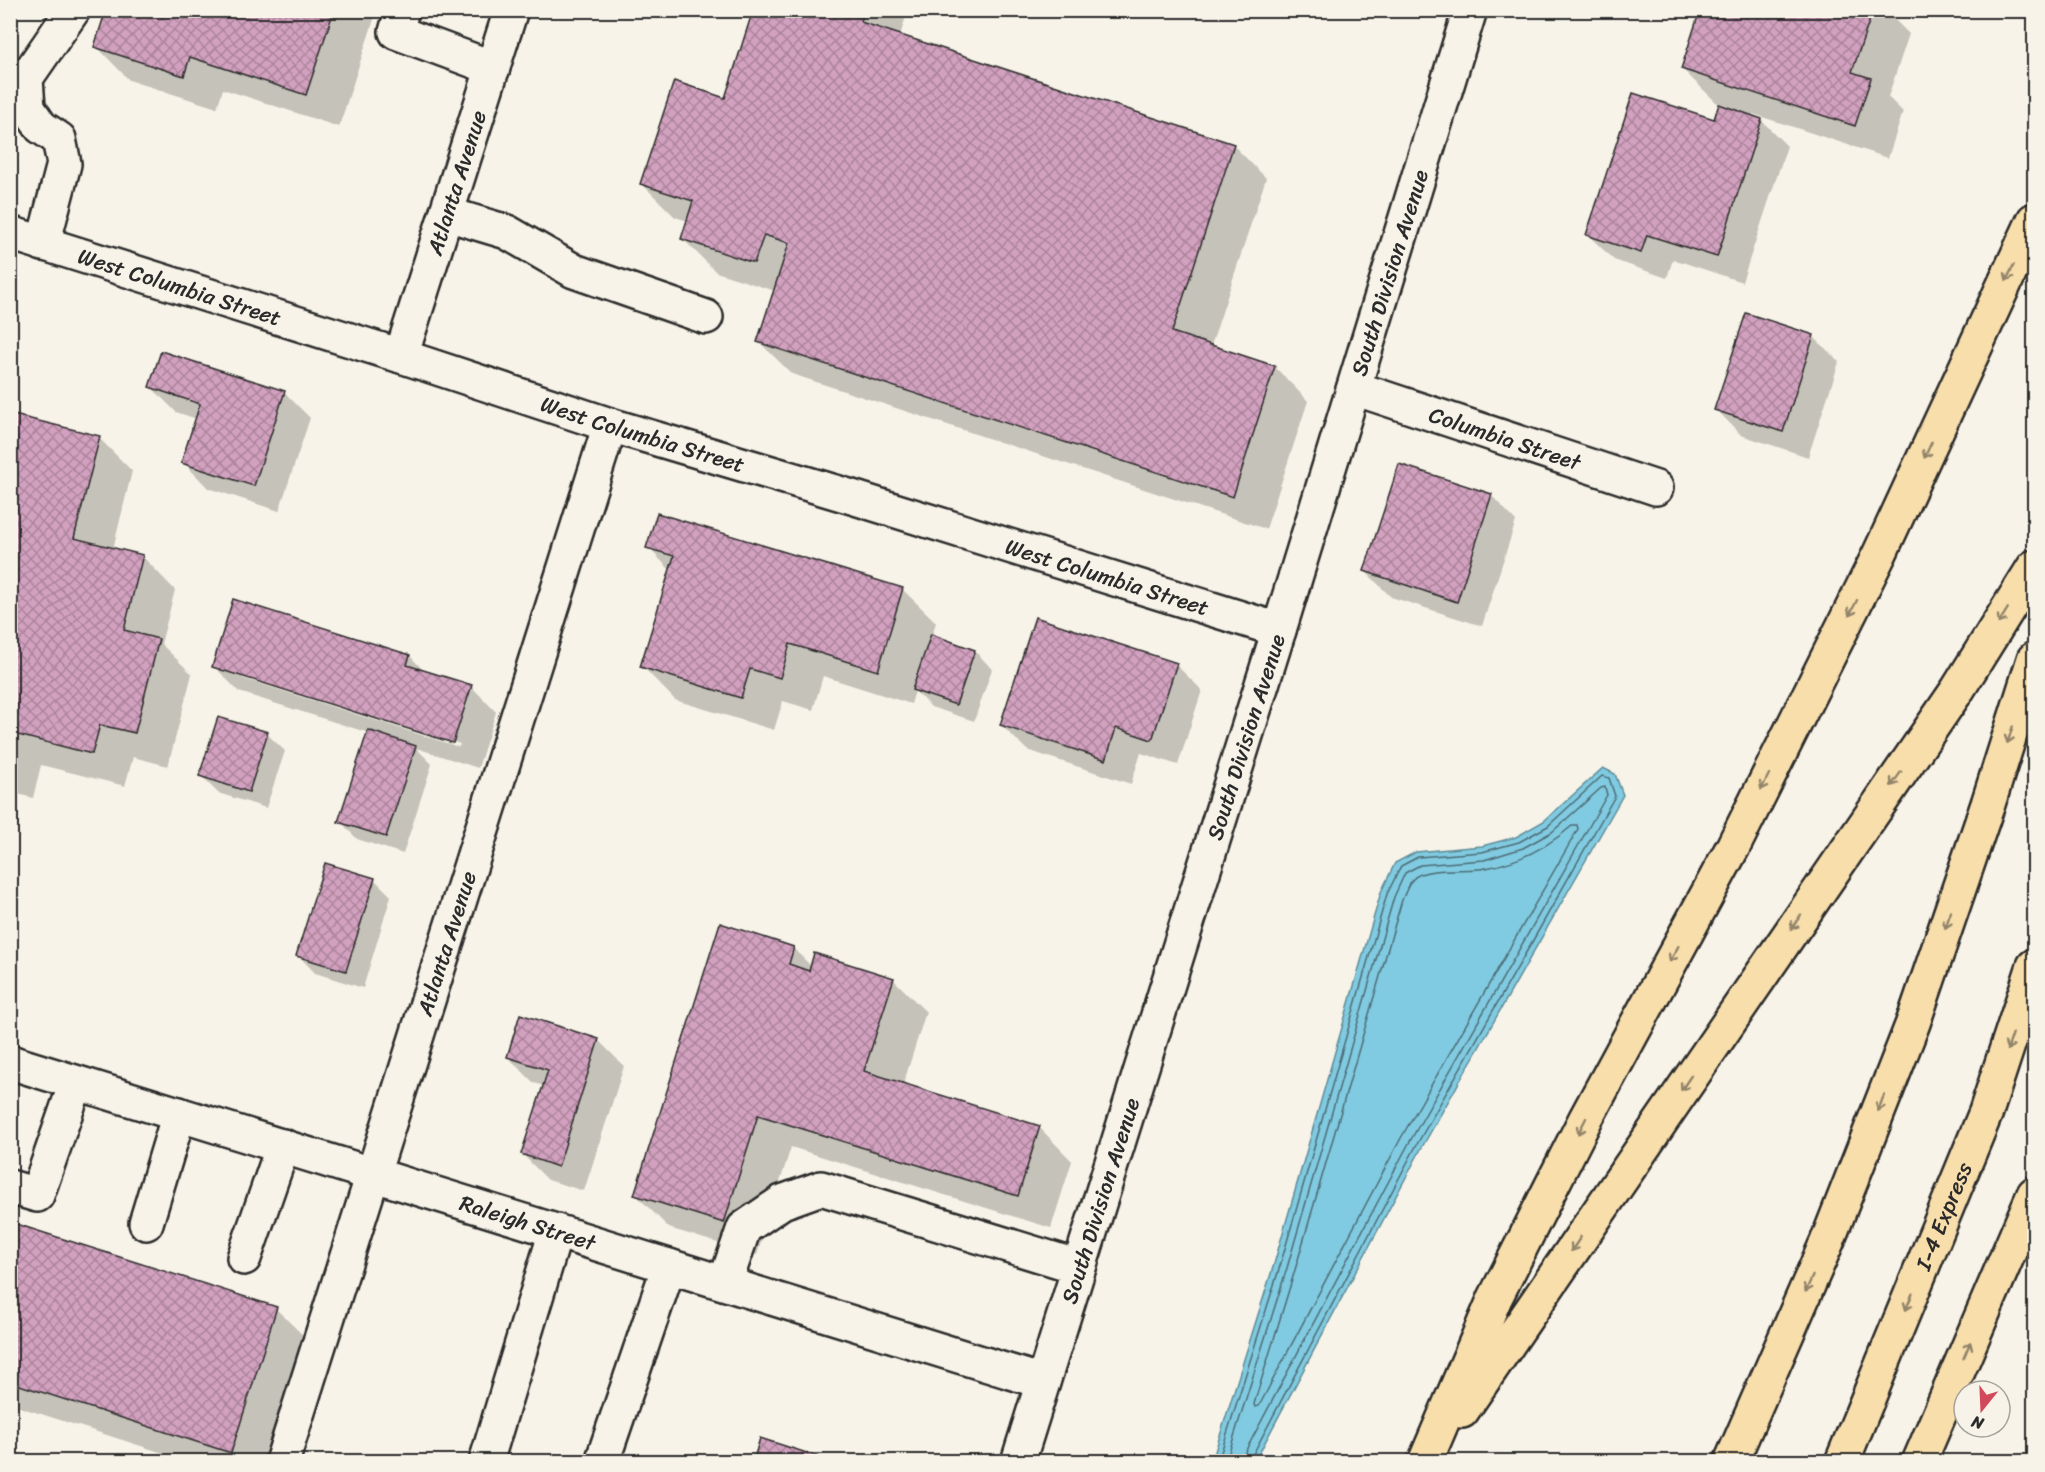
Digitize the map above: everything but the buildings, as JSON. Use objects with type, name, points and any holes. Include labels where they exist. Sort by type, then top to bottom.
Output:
[{"type":"highway","points":[[1426,1461],[1495,1298],[1586,1118],[1734,845],[1874,566],[2034,220]]},
{"type":"highway","points":[[1426,1461],[1958,689],[2034,567]]},
{"type":"highway","points":[[1731,1461],[1827,1242],[1913,1023],[1988,804],[2034,659]]},
{"type":"highway","name":"I-4 Express","points":[[1842,1461],[1986,1112],[2034,966]]},
{"type":"highway","points":[[1919,1461],[2034,1194]]},
{"type":"street","points":[[43,244],[64,164],[59,139],[41,127],[28,108],[26,78],[73,10]]},
{"type":"street","points":[[402,10],[396,32],[493,68]]},
{"type":"street","name":"Atlanta Avenue","points":[[401,356],[511,10]]},
{"type":"street","name":"South Division Avenue","points":[[1018,1461],[1279,630],[1470,10]]},
{"type":"street","points":[[447,214],[507,232],[574,271],[706,317]]},
{"type":"street","name":"West Columbia Street","points":[[10,233],[401,356],[610,425],[852,497],[1279,630]]},
{"type":"street","name":"Columbia Street","points":[[1354,388],[1656,488]]},
{"type":"street","name":"Atlanta Avenue","points":[[282,1461],[610,425]]},
{"type":"street","name":"Raleigh Street","points":[[10,1062],[1043,1382]]},
{"type":"street","points":[[10,1187],[37,1195],[76,1083]]},
{"type":"street","points":[[146,1222],[179,1114]]},
{"type":"street","points":[[244,1258],[283,1146]]},
{"type":"street","points":[[725,1283],[744,1228],[782,1202],[821,1188],[1079,1267]]},
{"type":"street","points":[[486,1461],[556,1231]]},
{"type":"street","points":[[602,1461],[669,1266]]},
{"type":"water","points":[[1603,768],[1615,774],[1623,795],[1421,1149],[1255,1461],[1212,1461],[1274,1264],[1381,892],[1395,863],[1416,852],[1482,846],[1516,837],[1544,821]]}]
